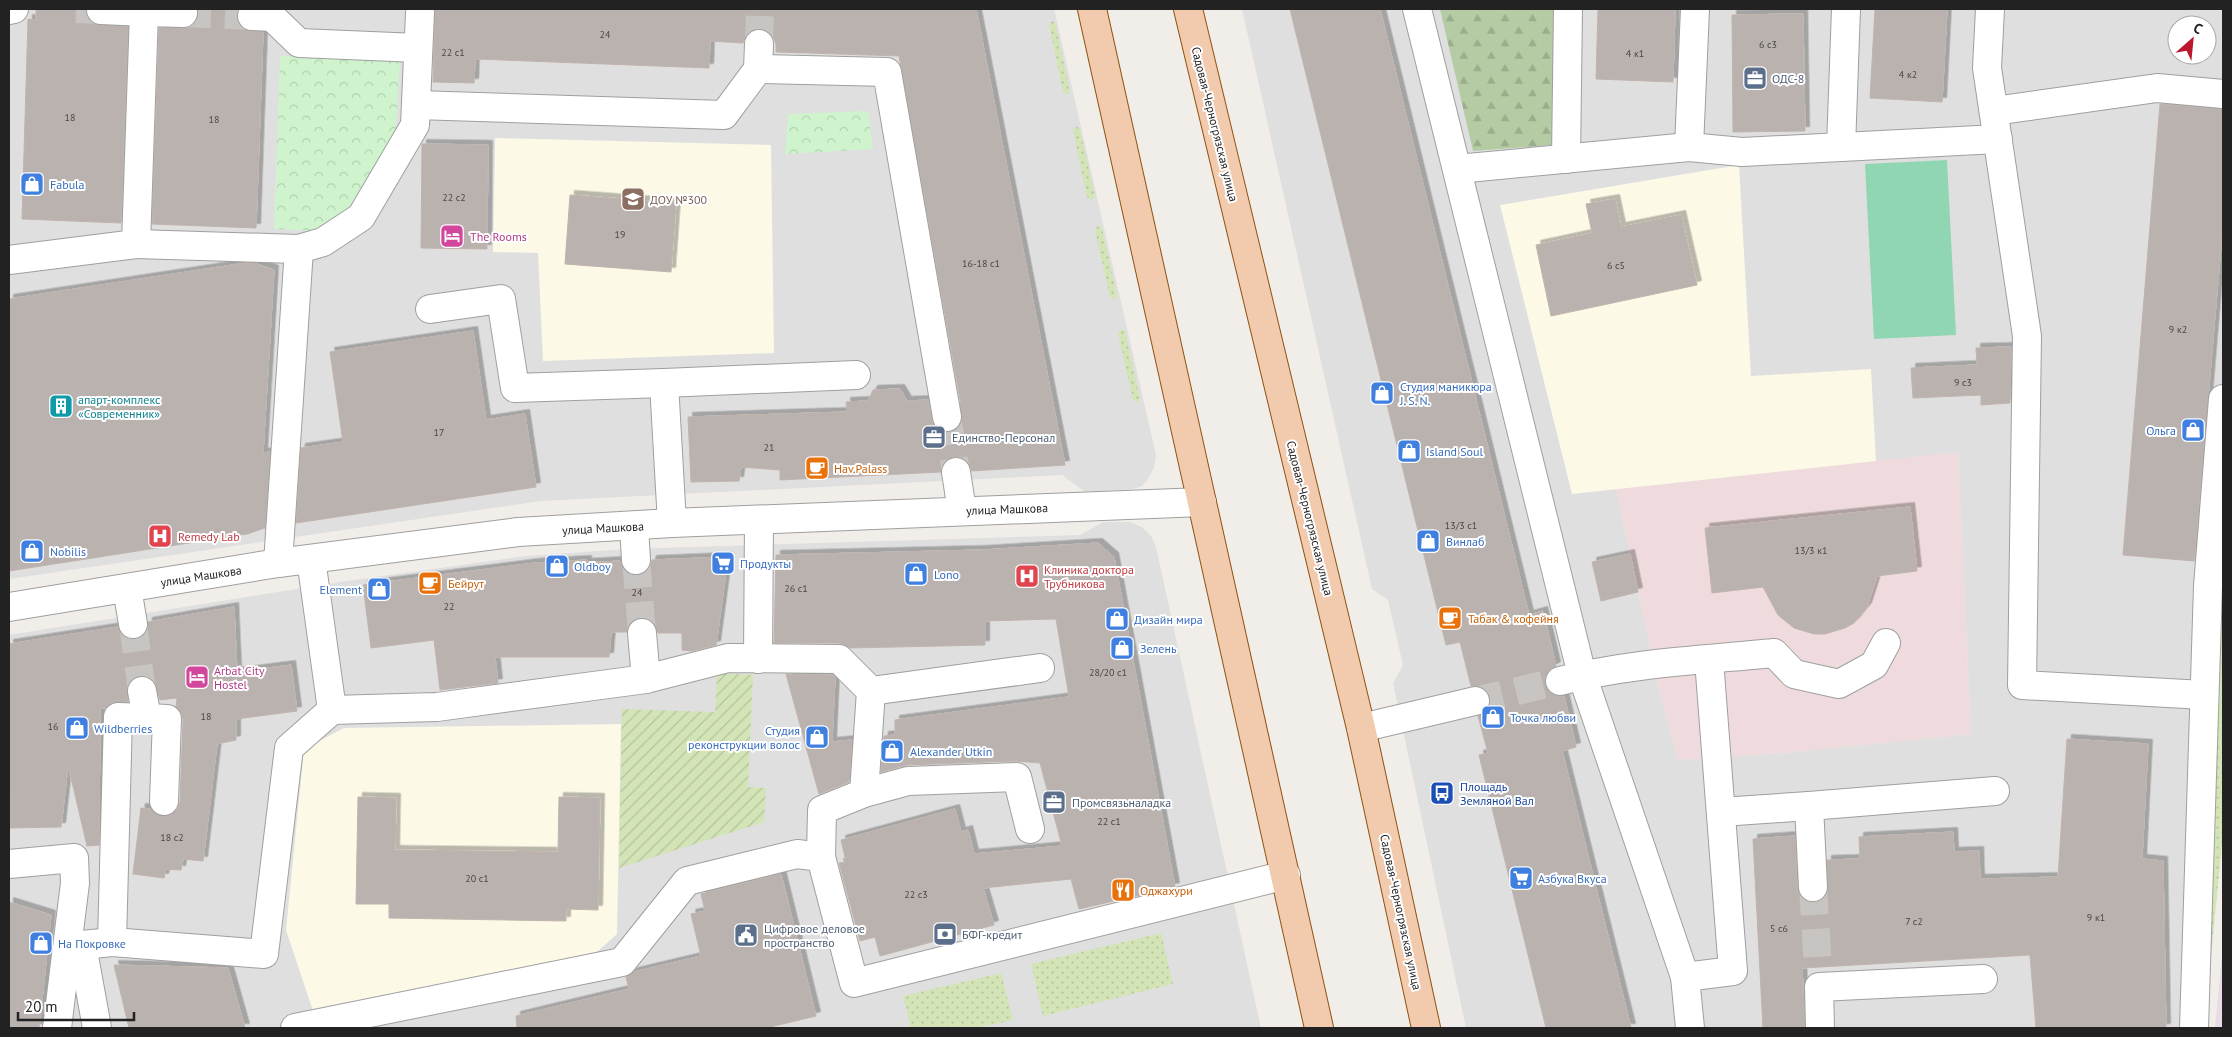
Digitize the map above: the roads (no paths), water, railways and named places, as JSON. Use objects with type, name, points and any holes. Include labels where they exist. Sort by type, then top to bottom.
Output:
[{"type":"main road","points":[[1092,9],[1319,1028]]},
{"type":"main road","name":"Садовая-Черногрязская улица","points":[[1188,9],[1361,728],[1422,1020]]},
{"type":"street","points":[[9,10],[14,9]]},
{"type":"street","points":[[1417,9],[1456,169],[1571,678],[1685,977],[1690,1028]]},
{"type":"street","points":[[1566,159],[1568,9]]},
{"type":"street","points":[[1690,147],[1695,9]]},
{"type":"street","points":[[1841,147],[1846,9]]},
{"type":"street","points":[[1990,9],[1987,68],[2027,336],[2022,685],[2204,695]]},
{"type":"street","points":[[101,10],[144,10],[183,13]]},
{"type":"street","points":[[136,244],[144,10]]},
{"type":"street","points":[[9,260],[136,244],[299,249],[323,242],[361,217],[415,125],[420,14]]},
{"type":"street","points":[[252,16],[272,17],[299,43],[418,48]]},
{"type":"street","points":[[416,105],[724,115],[758,56],[887,72],[947,417]]},
{"type":"street","points":[[1994,111],[2157,88],[2223,94]]},
{"type":"street","points":[[1456,169],[1690,147],[1742,152],[1998,139]]},
{"type":"street","points":[[278,563],[299,249]]},
{"type":"street","points":[[430,309],[501,299],[515,388],[856,375]]},
{"type":"street","points":[[664,382],[672,524]]},
{"type":"street","points":[[2194,1028],[2208,586],[2223,399]]},
{"type":"street","points":[[956,472],[962,511]]},
{"type":"street","name":"улица Машкова","points":[[9,607],[278,563],[518,532],[962,511],[1202,502]]},
{"type":"street","points":[[758,659],[759,520]]},
{"type":"street","points":[[634,526],[636,560]]},
{"type":"street","points":[[311,559],[332,710]]},
{"type":"street","points":[[127,588],[133,624]]},
{"type":"street","points":[[642,633],[646,679]]},
{"type":"street","points":[[1571,678],[1644,666],[1774,653],[1794,674],[1839,684],[1874,665],[1886,643]]},
{"type":"street","points":[[97,1028],[82,945],[112,942],[264,954],[288,748],[332,710],[438,707],[646,679],[728,658],[839,659],[871,691],[864,793]]},
{"type":"street","points":[[1685,977],[1733,971],[1709,660]]},
{"type":"street","points":[[871,691],[1040,668]]},
{"type":"street","points":[[142,690],[147,718]]},
{"type":"street","points":[[1361,728],[1474,701]]},
{"type":"street","points":[[112,942],[118,717],[168,719],[164,801]]},
{"type":"street","points":[[1030,829],[1017,777],[908,781],[864,793],[822,810],[821,857],[854,983],[1286,875]]},
{"type":"street","points":[[1721,812],[1995,791]]},
{"type":"street","points":[[1809,806],[1813,886]]},
{"type":"street","points":[[9,864],[114,854]]},
{"type":"street","points":[[295,1028],[622,962],[687,881],[797,854],[821,857]]},
{"type":"street","points":[[57,1028],[75,883],[74,858]]},
{"type":"street","points":[[1820,1027],[1818,977],[1983,980]]},
{"type":"tunnel","points":[[76,9],[101,10]]},
{"type":"tunnel","points":[[759,44],[760,9]]},
{"type":"tunnel","points":[[183,13],[252,16]]},
{"type":"tunnel","points":[[947,417],[956,472]]},
{"type":"tunnel","points":[[636,560],[642,633]]},
{"type":"tunnel","points":[[133,624],[142,691]]},
{"type":"tunnel","points":[[1475,701],[1560,681]]},
{"type":"tunnel","points":[[1813,887],[1818,967]]},
{"type":"place","name":"ОДС-8","points":[[1755,78]]},
{"type":"place","name":"Fabula","points":[[32,184]]},
{"type":"place","name":"ДОУ №300","points":[[633,199]]},
{"type":"place","name":"The Rooms","points":[[452,236]]},
{"type":"place","name":"Студия маникюра J. S. N.","points":[[1382,393]]},
{"type":"place","name":"апарт-комплекс «Современник»","points":[[61,406]]},
{"type":"place","name":"Ольга","points":[[2193,430]]},
{"type":"place","name":"Единство-Персонал","points":[[934,437]]},
{"type":"place","name":"Island Soul","points":[[1409,451]]},
{"type":"place","name":"Hav.Palass","points":[[817,468]]},
{"type":"place","name":"Remedy Lab","points":[[160,536]]},
{"type":"place","name":"Винлаб","points":[[1428,541]]},
{"type":"place","name":"Nobilis","points":[[32,551]]},
{"type":"place","name":"Продукты","points":[[723,563]]},
{"type":"place","name":"Oldboy","points":[[557,566]]},
{"type":"place","name":"Lono","points":[[916,574]]},
{"type":"place","name":"Клиника доктора Трубникова","points":[[1027,576]]},
{"type":"place","name":"Бейрут","points":[[430,583]]},
{"type":"place","name":"Element","points":[[379,589]]},
{"type":"place","name":"Табак & кофейня","points":[[1450,618]]},
{"type":"place","name":"Дизайн мира","points":[[1117,619]]},
{"type":"place","name":"Зелень","points":[[1122,648]]},
{"type":"place","name":"Arbat City Hostel","points":[[197,677]]},
{"type":"place","name":"Точка любви","points":[[1493,717]]},
{"type":"place","name":"Wildberries","points":[[77,728]]},
{"type":"place","name":"Студия реконструкции волос","points":[[817,737]]},
{"type":"place","name":"Alexander Utkin","points":[[892,751]]},
{"type":"place","name":"Площадь Земляной Вал","points":[[1442,793]]},
{"type":"place","name":"Промсвязьналадка","points":[[1054,802]]},
{"type":"place","name":"Азбука Вкуса","points":[[1521,878]]},
{"type":"place","name":"Оджахури","points":[[1123,890]]},
{"type":"place","name":"БФГ-кредит","points":[[945,934]]},
{"type":"place","name":"Цифровое деловое пространство","points":[[746,935]]},
{"type":"place","name":"На Покровке","points":[[41,943]]}]
